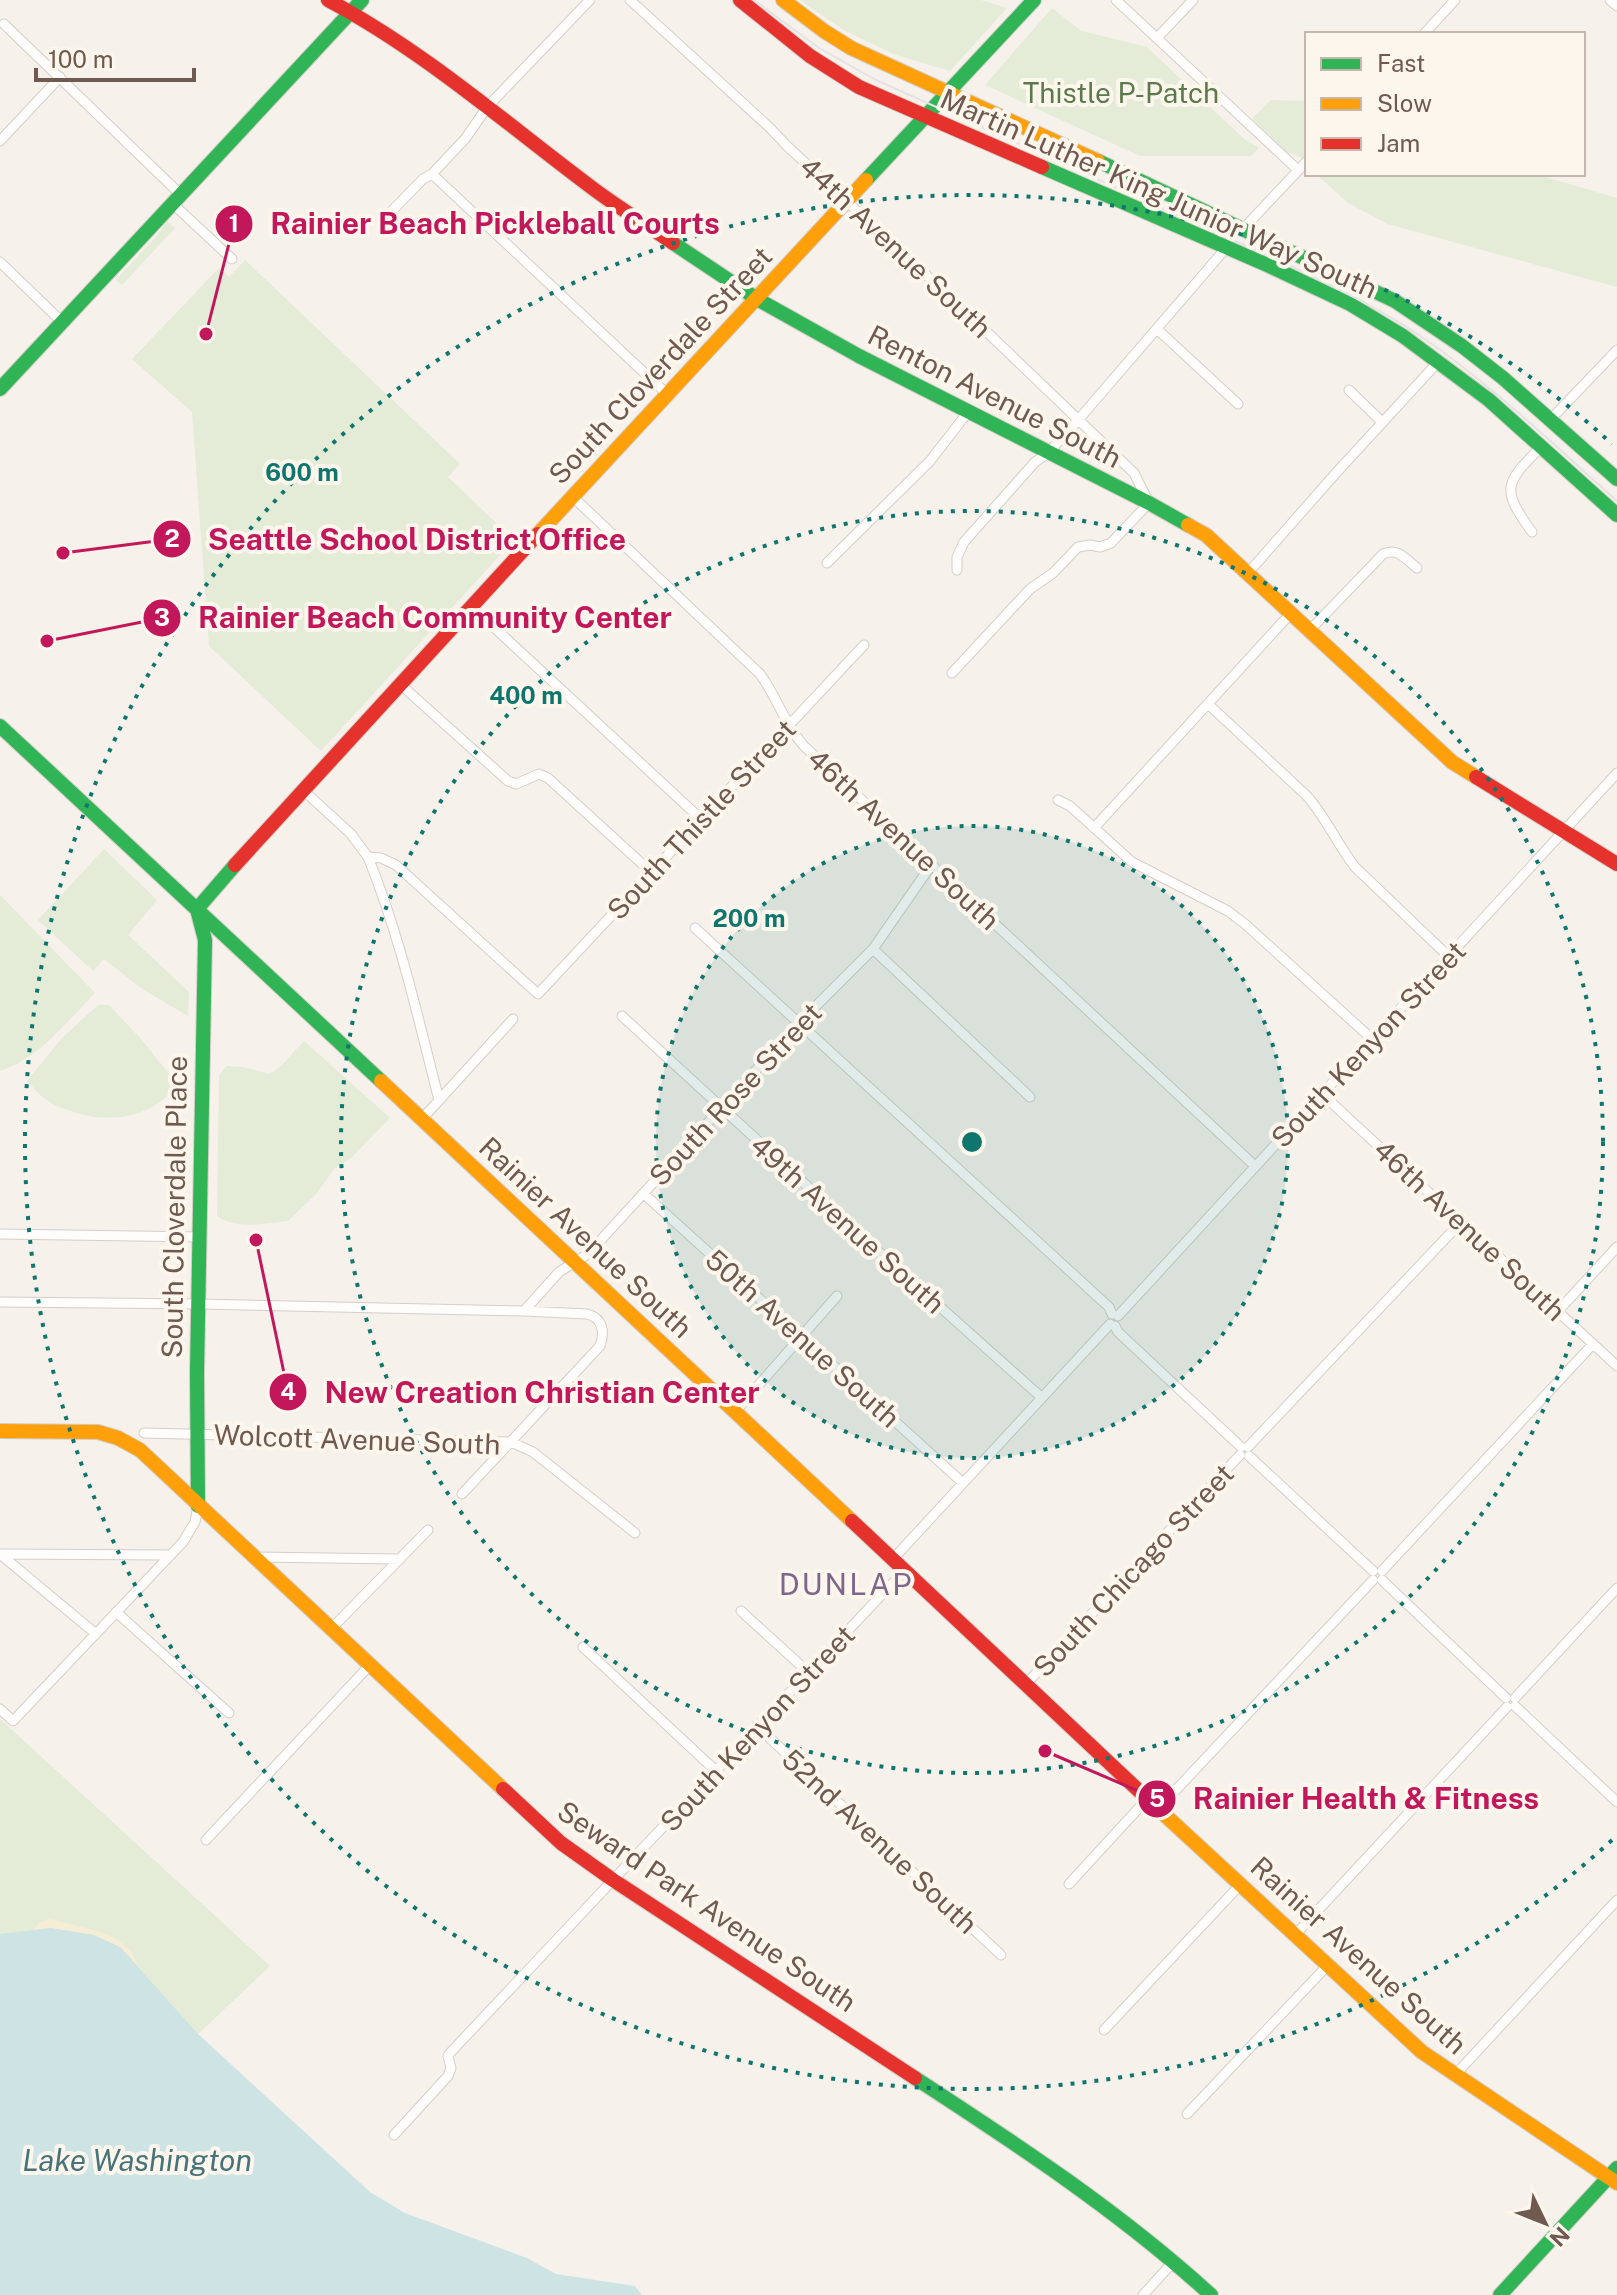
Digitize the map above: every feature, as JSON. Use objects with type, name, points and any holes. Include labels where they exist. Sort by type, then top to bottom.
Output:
[{"type":"main road","name":"Renton Avenue South","points":[[328,0],[356,6],[590,187],[757,299],[859,356],[1206,535],[1452,762],[1617,864]]},
{"type":"main road","name":"Martin Luther King Junior Way South","points":[[740,0],[785,38],[859,87],[1227,247],[1350,304],[1403,336],[1489,400],[1617,515]]},
{"type":"main road","name":"Martin Luther King Junior Way South","points":[[783,0],[851,48],[1244,228],[1395,301],[1462,346],[1551,419],[1617,479]]},
{"type":"main road","name":"South Cloverdale Street","points":[[197,909],[572,496],[1034,0]]},
{"type":"main road","points":[[0,389],[356,6]]},
{"type":"main road","name":"Rainier Avenue South","points":[[0,726],[1414,2045],[1455,2075],[1614,2176]]},
{"type":"main road","name":"South Cloverdale Place","points":[[197,909],[205,940],[197,1372],[198,1506]]},
{"type":"main road","name":"Seward Park Avenue South","points":[[0,1431],[98,1432],[118,1438],[149,1458],[545,1830],[613,1880],[1053,2169],[1139,2231],[1211,2295]]},
{"type":"main road","points":[[1500,2295],[1614,2176]]},
{"type":"street","points":[[382,221],[465,139],[488,106],[590,0]]},
{"type":"street","name":"44th Avenue South","points":[[630,0],[1079,419],[1134,473],[1149,503]]},
{"type":"street","points":[[1116,0],[1298,170]]},
{"type":"street","points":[[1157,38],[1193,0]]},
{"type":"street","points":[[1426,32],[1455,0]]},
{"type":"street","points":[[1610,0],[1617,6]]},
{"type":"street","points":[[4,24],[60,77],[232,259]]},
{"type":"street","points":[[0,141],[60,77]]},
{"type":"street","points":[[1244,228],[1305,163]]},
{"type":"street","points":[[432,174],[668,395]]},
{"type":"street","points":[[957,570],[957,557],[964,542],[1035,462],[1048,453],[1079,419],[1227,247]]},
{"type":"street","points":[[0,262],[62,322]]},
{"type":"street","points":[[1157,329],[1238,404]]},
{"type":"street","points":[[1551,419],[1617,350]]},
{"type":"street","points":[[1248,573],[1439,361]]},
{"type":"street","points":[[1349,390],[1382,422]]},
{"type":"street","points":[[827,563],[930,461],[968,412]]},
{"type":"street","points":[[1532,532],[1516,509],[1510,489],[1516,472],[1542,446]]},
{"type":"street","name":"46th Avenue South","points":[[572,496],[760,674],[788,725],[804,746],[1255,1166]]},
{"type":"street","points":[[952,673],[1030,589],[1053,573],[1078,547],[1100,547],[1111,543],[1149,503]]},
{"type":"street","points":[[1310,630],[1383,554],[1396,552],[1417,568]]},
{"type":"street","points":[[472,607],[701,819]]},
{"type":"street","points":[[1094,828],[1291,613]]},
{"type":"street","name":"South Thistle Street","points":[[368,857],[381,858],[396,865],[538,994],[864,645]]},
{"type":"street","points":[[400,684],[508,781],[516,784],[539,774],[548,778],[651,872]]},
{"type":"street","points":[[1208,704],[1306,795],[1355,867],[1448,956]]},
{"type":"street","name":"South Kenyon Street","points":[[893,1559],[1617,773]]},
{"type":"street","points":[[303,790],[351,834],[368,857],[399,944],[439,1100]]},
{"type":"street","points":[[1058,800],[1070,806],[1143,870],[1213,902],[1245,924],[1372,1039]]},
{"type":"street","name":"South Rose Street","points":[[524,1311],[559,1272],[588,1254],[799,1023],[873,949],[932,864]]},
{"type":"street","points":[[695,928],[1109,1307],[1118,1332],[1617,1802]]},
{"type":"street","points":[[873,949],[1030,1097]]},
{"type":"street","name":"49th Avenue South","points":[[622,1016],[1041,1397]]},
{"type":"street","points":[[422,1119],[513,1019]]},
{"type":"street","name":"46th Avenue South","points":[[1322,1094],[1617,1366]]},
{"type":"street","name":"50th Avenue South","points":[[644,1194],[963,1483]]},
{"type":"street","name":"South Chicago Street","points":[[1026,1684],[1462,1221]]},
{"type":"street","points":[[0,1234],[201,1237]]},
{"type":"street","points":[[1558,1311],[1617,1247]]},
{"type":"street","points":[[735,1412],[837,1296]]},
{"type":"street","points":[[2,1301],[524,1311],[596,1317],[601,1325],[600,1346],[462,1494]]},
{"type":"street","points":[[1069,1884],[1378,1576],[1593,1344]]},
{"type":"street","name":"Wolcott Avenue South","points":[[144,1433],[511,1442],[533,1452],[635,1533]]},
{"type":"street","points":[[0,1709],[13,1721],[170,1555],[190,1531],[198,1506]]},
{"type":"street","points":[[331,1629],[428,1530]]},
{"type":"street","points":[[0,1553],[170,1555]]},
{"type":"street","points":[[0,1553],[96,1634]]},
{"type":"street","points":[[253,1557],[400,1559]]},
{"type":"street","name":"South Kenyon Street","points":[[394,2135],[448,2076],[451,2071],[450,2053],[905,1570]]},
{"type":"street","points":[[1294,1936],[1617,1588]]},
{"type":"street","points":[[741,1611],[809,1673]]},
{"type":"street","points":[[116,1612],[229,1713]]},
{"type":"street","points":[[583,1647],[716,1771]]},
{"type":"street","points":[[206,1840],[370,1665]]},
{"type":"street","name":"52nd Avenue South","points":[[758,1727],[1001,1955]]},
{"type":"street","points":[[1104,2030],[1240,1885]]},
{"type":"street","points":[[1455,2075],[1617,1900]]},
{"type":"street","points":[[1187,2114],[1327,1966]]},
{"type":"street","points":[[1143,2295],[1175,2260]]},
{"type":"green space","points":[[800,0],[981,0],[1007,8],[950,71],[893,54],[842,29]]},
{"type":"green space","name":"Thistle P-Patch","points":[[1052,8],[1081,31],[1147,47],[1244,139],[1259,148],[1251,156],[1140,156],[985,85]]},
{"type":"green space","points":[[1271,100],[1305,101],[1305,156],[1303,158],[1287,152],[1252,119]]},
{"type":"green space","points":[[1318,176],[1542,176],[1617,198],[1617,287],[1388,224],[1348,203]]},
{"type":"green space","points":[[167,221],[175,228],[122,285],[116,280]]},
{"type":"green space","points":[[245,260],[460,464],[448,477],[514,540],[321,751],[209,646],[192,412],[132,359],[219,268],[229,277]]},
{"type":"green space","points":[[104,849],[157,900],[128,935],[189,992],[188,1016],[141,988],[104,959],[93,971],[38,920]]},
{"type":"green space","points":[[0,895],[95,993],[40,1048],[0,1071]]},
{"type":"green space","points":[[98,1005],[109,1005],[178,1085],[155,1105],[141,1112],[113,1118],[83,1115],[51,1103],[27,1081],[62,1038]]},
{"type":"green space","points":[[304,1041],[390,1118],[351,1158],[335,1168],[316,1194],[288,1221],[251,1224],[224,1220],[217,1216],[219,1075],[226,1066],[269,1074],[279,1068]]},
{"type":"green space","points":[[0,1719],[270,1966],[198,2034],[0,1977]]},
{"type":"sand","points":[[50,1919],[114,1938],[125,1945],[138,1966],[120,1947],[33,1930],[39,1923]]},
{"type":"water","name":"Lake Washington","points":[[51,1928],[94,1935],[120,1947],[198,2034],[370,2192],[405,2213],[527,2258],[556,2274],[635,2286],[642,2295],[0,2295],[0,1934]]},
{"type":"tram line","points":[[754,0],[819,48],[876,80],[1289,265],[1388,316],[1471,374],[1617,501]]},
{"type":"traffic: fast","points":[[0,389],[362,0]]},
{"type":"traffic: fast","points":[[866,180],[1034,0]]},
{"type":"traffic: fast","points":[[1098,161],[1395,301],[1503,378],[1617,479]]},
{"type":"traffic: fast","points":[[1042,167],[1265,264],[1350,304],[1403,336],[1489,400],[1617,515]]},
{"type":"traffic: fast","points":[[673,243],[757,299],[859,356],[1188,525]]},
{"type":"traffic: fast","points":[[0,726],[381,1081]]},
{"type":"traffic: fast","points":[[198,1506],[197,1372],[205,940],[197,909],[235,865]]},
{"type":"traffic: fast","points":[[915,2078],[1105,2208],[1211,2295]]},
{"type":"traffic: fast","points":[[1500,2295],[1617,2168]]},
{"type":"traffic: slow","points":[[783,0],[851,48],[1098,161]]},
{"type":"traffic: slow","points":[[538,534],[866,180]]},
{"type":"traffic: slow","points":[[1188,525],[1206,535],[1452,762],[1476,777]]},
{"type":"traffic: slow","points":[[381,1081],[852,1521]]},
{"type":"traffic: slow","points":[[0,1431],[98,1432],[140,1450],[503,1789]]},
{"type":"traffic: slow","points":[[1154,1805],[1422,2052],[1617,2183]]},
{"type":"traffic: jam","points":[[328,0],[429,63],[597,192],[673,243]]},
{"type":"traffic: jam","points":[[740,0],[810,56],[859,87],[1042,167]]},
{"type":"traffic: jam","points":[[235,865],[538,534]]},
{"type":"traffic: jam","points":[[1476,777],[1617,864]]},
{"type":"traffic: jam","points":[[852,1521],[1154,1805]]},
{"type":"traffic: jam","points":[[503,1789],[561,1843],[613,1880],[915,2078]]},
{"type":"place","name":"Rainier Beach Pickleball Courts","points":[[206,334]]},
{"type":"place","name":"Seattle School District Office","points":[[63,553]]},
{"type":"place","name":"Rainier Beach Community Center","points":[[47,641]]},
{"type":"place","name":"New Creation Christian Center","points":[[256,1240]]},
{"type":"place","name":"Rainier Health & Fitness","points":[[1045,1751]]},
{"type":"district","name":"DUNLAP","points":[[846,1584]]}]
